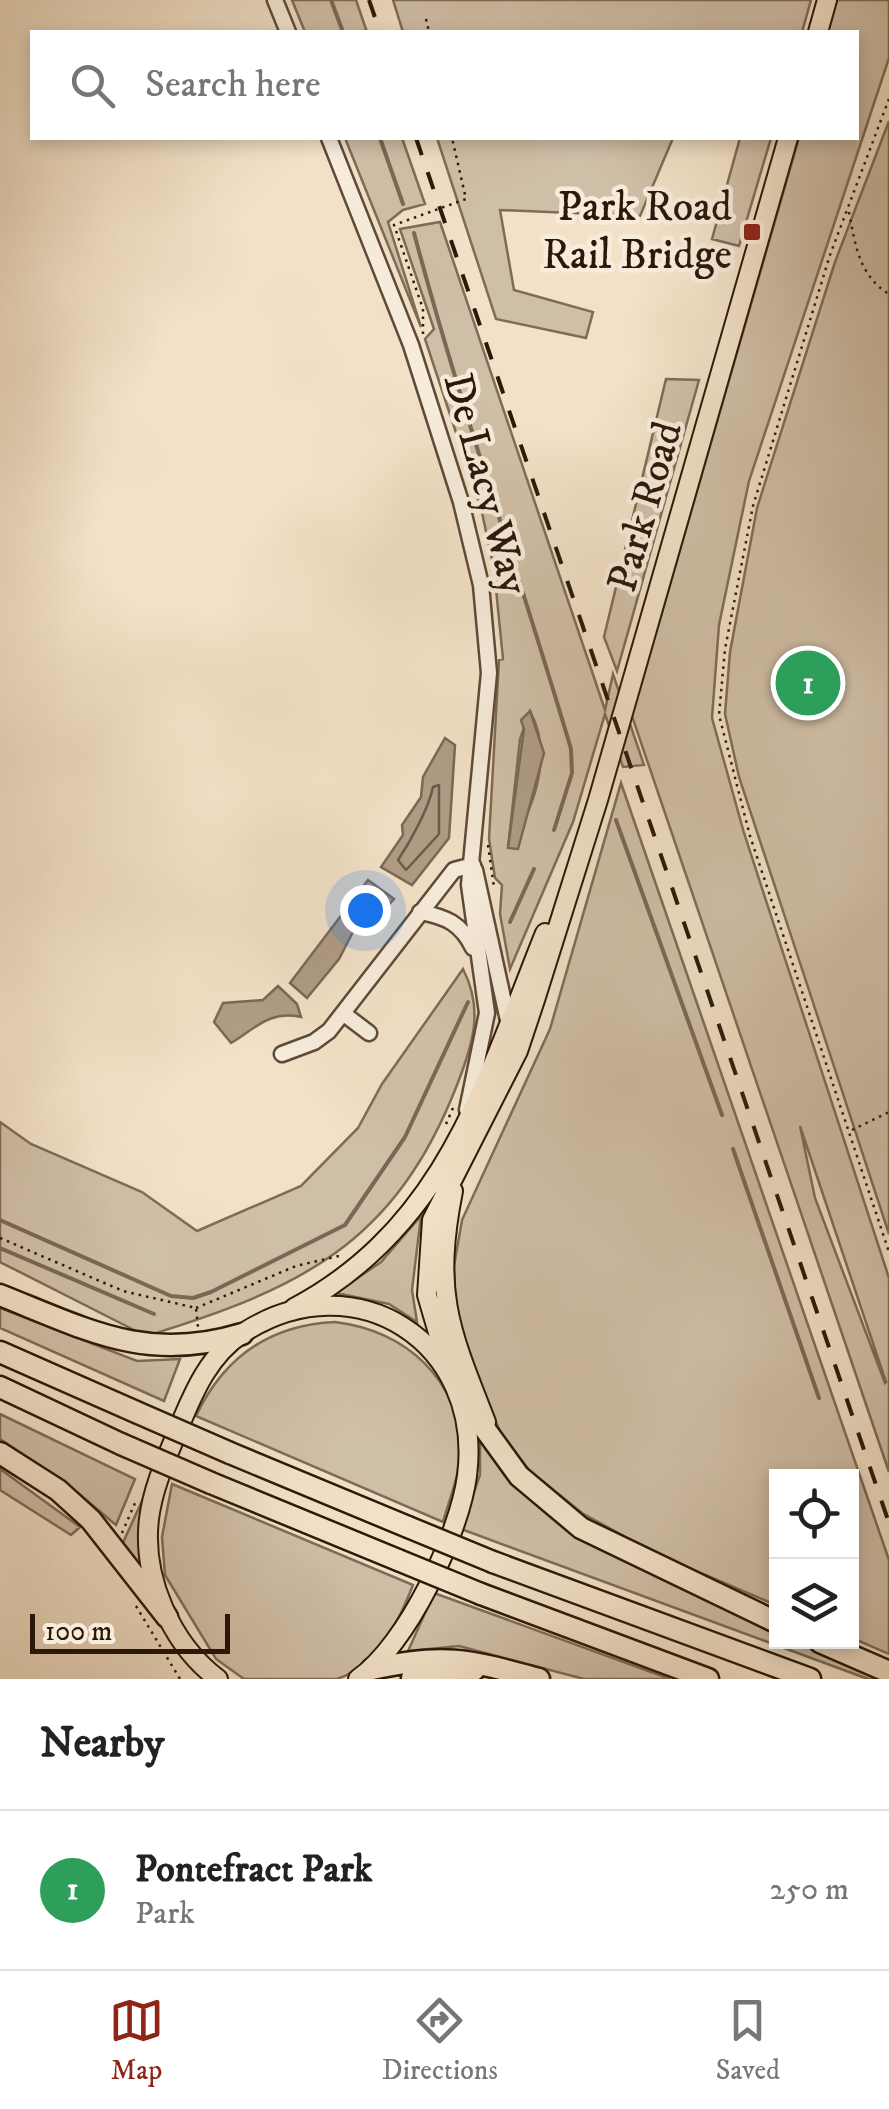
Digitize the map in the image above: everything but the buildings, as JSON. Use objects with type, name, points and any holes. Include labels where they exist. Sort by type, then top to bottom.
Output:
[{"type":"highway","points":[[0,1296],[130,1345],[179,1348],[242,1334]]},
{"type":"highway","points":[[0,1352],[493,1562],[810,1679]]},
{"type":"highway","points":[[0,1387],[211,1483],[482,1594],[708,1679]]},
{"type":"highway","points":[[461,1396],[496,1446],[545,1501],[581,1528],[769,1619]]},
{"type":"highway","points":[[0,1452],[58,1490],[91,1520],[168,1617]]},
{"type":"highway","points":[[836,1649],[889,1672]]},
{"type":"highway","points":[[365,1674],[439,1656],[539,1679]]},
{"type":"highway","points":[[411,1679],[451,1671],[506,1670]]},
{"type":"main road","points":[[819,30],[827,0]]},
{"type":"main road","name":"Park Road","points":[[365,1674],[402,1636],[458,1512],[469,1444],[461,1396],[429,1312],[426,1260],[432,1220],[453,1168],[518,1051],[598,800],[787,140]]},
{"type":"main road","name":"Park Road","points":[[280,1315],[368,1260],[453,1168],[453,1132],[508,1024],[554,908],[565,894]]},
{"type":"main road","points":[[453,1168],[441,1280],[458,1348],[496,1446]]},
{"type":"main road","points":[[218,1679],[201,1675],[168,1617],[149,1558],[153,1498],[191,1397],[215,1359],[242,1334],[280,1315],[322,1308],[359,1309],[408,1330],[448,1368]]},
{"type":"street","points":[[275,0],[287,30]]},
{"type":"street","name":"De Lacy Way","points":[[330,140],[411,344],[469,530],[486,616],[489,673],[469,885],[487,1014],[453,1132]]},
{"type":"street","points":[[282,1054],[314,1042],[344,1014],[454,870],[473,864]]},
{"type":"street","name":"De Lacy Way","points":[[473,864],[508,1024],[518,1051]]},
{"type":"street","points":[[420,912],[445,916],[462,928],[478,958]]},
{"type":"street","points":[[344,1014],[370,1033]]},
{"type":"path","points":[[426,19],[428,30]]},
{"type":"path","points":[[889,98],[830,255],[753,506],[725,649],[719,715],[750,836],[889,1252]]},
{"type":"path","points":[[411,344],[426,332],[426,323],[394,226],[466,199],[452,140]]},
{"type":"path","points":[[849,211],[857,256],[876,286],[889,294]]},
{"type":"path","points":[[487,840],[495,897]]},
{"type":"path","points":[[453,1132],[455,1104]]},
{"type":"path","points":[[850,1131],[889,1112]]},
{"type":"path","points":[[0,1238],[122,1292],[196,1308],[296,1266],[342,1255]]},
{"type":"path","points":[[196,1308],[199,1334]]},
{"type":"path","points":[[134,1604],[180,1679]]},
{"type":"shaded area","points":[[292,0],[356,0],[366,30],[304,30]]},
{"type":"shaded area","points":[[393,0],[811,0],[803,30],[402,30]]},
{"type":"shaded area","points":[[837,0],[889,0],[889,58],[749,481],[719,625],[712,718],[744,833],[889,1278],[889,1472],[632,716],[798,140],[859,140],[859,30],[829,30]],"holes":[[[800,1126],[886,1382],[815,1198]]]},
{"type":"shaded area","points":[[889,121],[889,1234],[739,777],[725,714],[730,652],[757,508],[835,262]]},
{"type":"shaded area","points":[[346,140],[403,140],[425,204],[403,210],[388,222],[421,327]]},
{"type":"shaded area","points":[[438,140],[672,140],[640,216],[500,210],[514,290],[593,312],[586,338],[496,319]]},
{"type":"shaded area","points":[[739,140],[770,140],[739,246],[712,239]]},
{"type":"shaded area","points":[[440,222],[605,710],[613,674],[644,765],[623,767],[605,714],[573,822],[510,969],[500,914],[502,885],[495,878],[489,839],[499,660],[503,659],[494,569],[481,508],[425,339],[434,329],[400,229]],"holes":[[[530,711],[537,728],[538,781],[526,816],[508,848],[520,739]]]},
{"type":"shaded area","points":[[666,379],[699,380],[617,671],[604,637]]},
{"type":"shaded area","points":[[621,783],[858,1469],[769,1469],[769,1602],[656,1554],[582,1513],[529,1470],[501,1434],[456,1326],[454,1266],[462,1220],[550,1029]]},
{"type":"shaded area","points":[[463,969],[475,1013],[468,1055],[457,1085],[432,1140],[404,1185],[372,1222],[336,1253],[251,1299],[146,1336],[0,1262],[0,1122],[31,1144],[142,1192],[197,1231],[301,1186],[358,1128],[382,1084]]},
{"type":"shaded area","points":[[421,1216],[412,1290],[417,1322],[389,1304],[336,1293],[381,1262]]},
{"type":"shaded area","points":[[0,1308],[137,1361],[180,1359],[164,1401],[0,1328]]},
{"type":"shaded area","points":[[335,1322],[384,1335],[424,1363],[440,1381],[458,1427],[460,1454],[443,1522],[196,1416],[220,1377],[251,1348],[289,1330]]},
{"type":"shaded area","points":[[0,1414],[135,1479],[116,1525],[66,1483],[0,1439]]},
{"type":"shaded area","points":[[480,1433],[528,1493],[769,1625],[769,1643],[461,1529],[480,1475]]},
{"type":"shaded area","points":[[0,1469],[80,1527],[71,1535],[0,1490]]},
{"type":"shaded area","points":[[859,1473],[889,1560],[889,1654],[859,1641]]},
{"type":"shaded area","points":[[172,1484],[413,1585],[401,1614],[376,1653],[337,1679],[244,1679],[216,1659],[165,1575],[162,1537]]},
{"type":"shaded area","points":[[147,1490],[141,1514],[143,1571],[121,1547]]},
{"type":"shaded area","points":[[434,1593],[670,1679],[584,1679],[459,1646],[408,1651]]},
{"type":"shaded area","points":[[787,1649],[819,1649],[889,1679],[868,1679]]},
{"type":"water","points":[[530,711],[544,753],[518,849],[508,848],[524,729],[521,720]]},
{"type":"water","points":[[445,738],[455,745],[449,838],[412,885],[381,867],[403,835],[402,825],[421,797],[423,777]]},
{"type":"water","points":[[368,880],[394,899],[375,920],[357,924],[339,959],[307,998],[290,983]]},
{"type":"water","points":[[278,986],[297,1004],[301,1017],[270,1019],[231,1043],[214,1022],[223,1003],[263,1000]]},
{"type":"waterway","points":[[331,0],[342,30]]},
{"type":"waterway","points":[[381,140],[403,204]]},
{"type":"waterway","points":[[414,233],[571,749],[572,773],[554,830]]},
{"type":"waterway","points":[[616,820],[722,1115]]},
{"type":"waterway","points":[[510,922],[534,869]]},
{"type":"waterway","points":[[0,1220],[171,1296],[193,1298],[211,1292],[345,1225],[405,1137],[468,1002]]},
{"type":"waterway","points":[[733,1149],[819,1398]]},
{"type":"waterway","points":[[0,1248],[154,1314]]},
{"type":"railway","points":[[369,0],[379,30]]},
{"type":"railway","points":[[417,140],[889,1523]]},
{"type":"place","name":"Park Road Rail Bridge","points":[[752,232]]},
{"type":"place","name":"Pontefract Park","points":[[808,683]]}]
